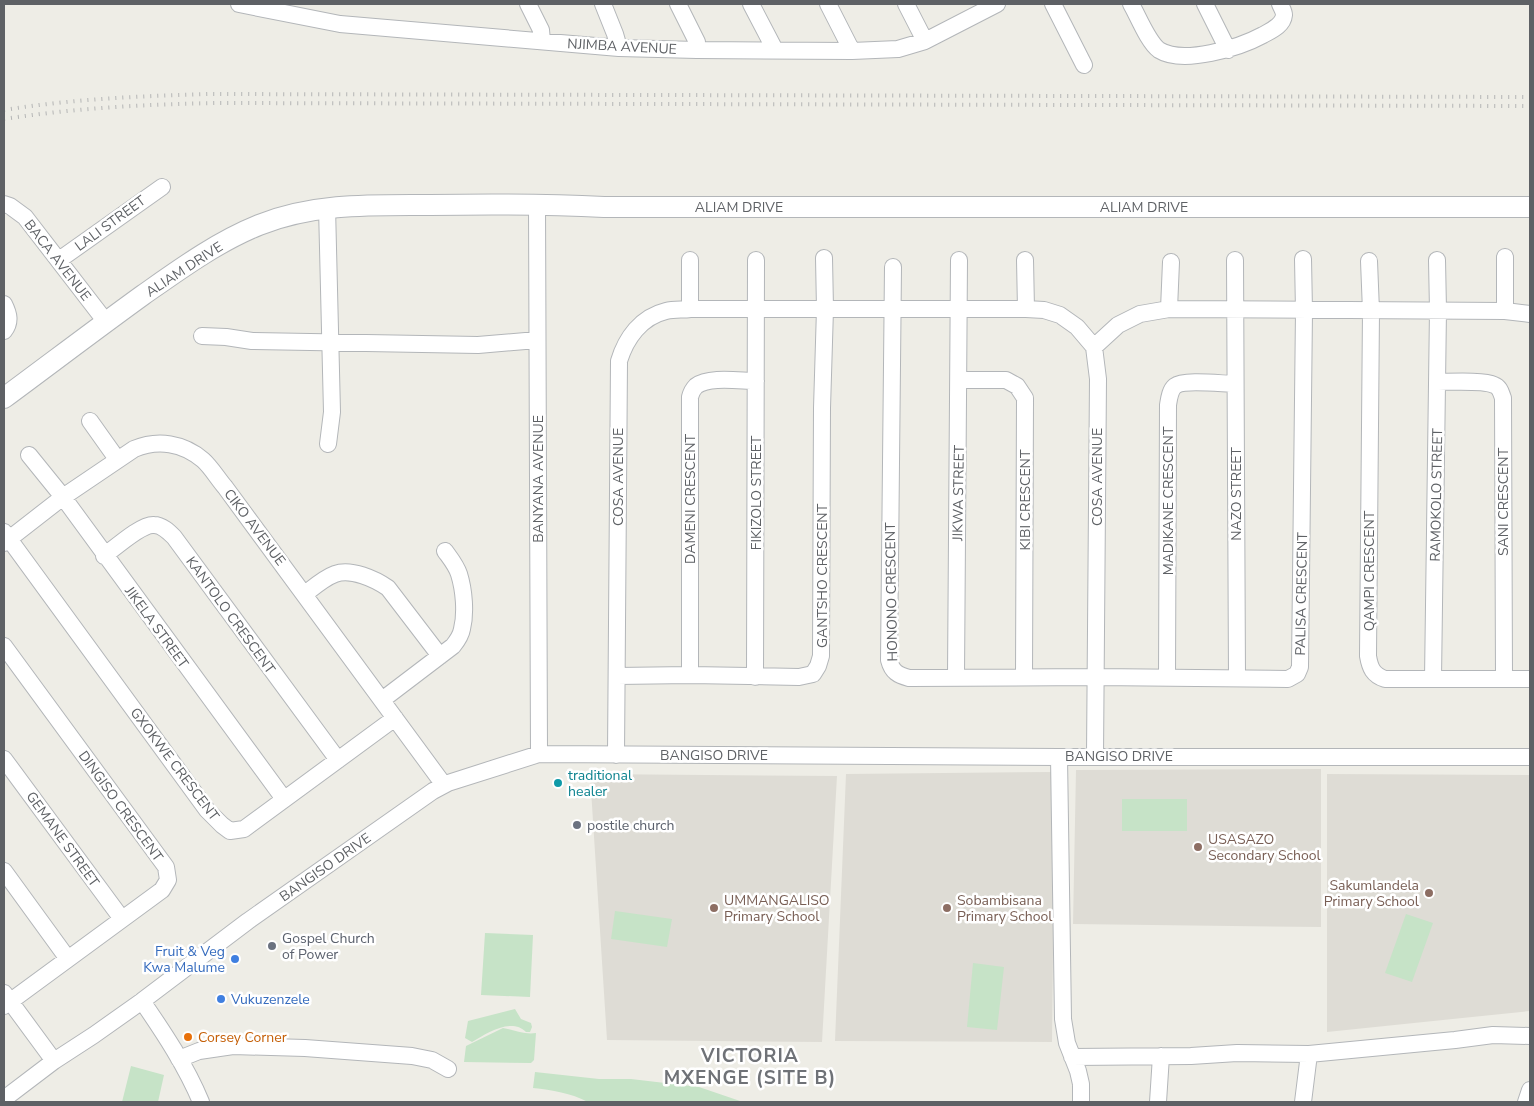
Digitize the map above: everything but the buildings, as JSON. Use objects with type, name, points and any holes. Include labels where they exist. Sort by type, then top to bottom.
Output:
[{"type":"street","name":"NJIMBA AVENUE","points":[[239,4],[340,24],[619,48],[852,51],[898,49],[925,41],[987,6]]},
{"type":"street","points":[[528,4],[541,30],[542,41]]},
{"type":"street","points":[[603,4],[616,34],[619,48]]},
{"type":"street","points":[[678,4],[697,42],[697,50]]},
{"type":"street","points":[[751,4],[775,50]]},
{"type":"street","points":[[828,4],[852,51]]},
{"type":"street","points":[[906,4],[925,41]]},
{"type":"street","points":[[1053,4],[1084,65]]},
{"type":"street","points":[[1131,4],[1153,44],[1160,50],[1175,55],[1198,55],[1228,50],[1248,44],[1275,28],[1281,22],[1284,15],[1280,4]]},
{"type":"street","points":[[1205,4],[1228,50]]},
{"type":"street","name":"LALI STREET","points":[[59,260],[162,187]]},
{"type":"street","name":"BACA AVENUE","points":[[4,204],[25,217],[106,322]]},
{"type":"street","name":"ALIAM DRIVE","points":[[4,398],[106,322],[209,250],[261,224],[327,207],[384,204],[537,204],[604,207],[1530,207]]},
{"type":"street","name":"BANYANA AVENUE","points":[[537,204],[538,754]]},
{"type":"street","points":[[327,207],[332,412],[328,444]]},
{"type":"street","points":[[1505,257],[1505,311]]},
{"type":"street","points":[[824,258],[826,309]]},
{"type":"street","name":"PALISA CRESCENT","points":[[1096,677],[1288,679],[1297,674],[1300,667],[1303,259]]},
{"type":"street","points":[[690,260],[690,309]]},
{"type":"street","points":[[756,260],[756,309]]},
{"type":"street","points":[[959,260],[959,309]]},
{"type":"street","points":[[1025,260],[1026,309]]},
{"type":"street","name":"NAZO STREET","points":[[1235,260],[1236,678]]},
{"type":"street","name":"RAMOKOLO STREET","points":[[1434,679],[1437,260]]},
{"type":"street","name":"QAMPI CRESCENT","points":[[1369,261],[1368,646],[1370,666],[1379,677],[1385,678],[1530,679]]},
{"type":"street","points":[[1169,309],[1171,262]]},
{"type":"street","points":[[892,309],[893,267]]},
{"type":"street","points":[[4,304],[9,321],[4,331]]},
{"type":"street","name":"COSA AVENUE","points":[[616,755],[619,361],[622,348],[635,329],[646,320],[666,311],[690,309],[1026,309],[1044,310],[1060,315],[1077,327],[1094,347],[1098,379],[1095,756]]},
{"type":"street","name":"FIKIZOLO STREET","points":[[755,677],[756,309]]},
{"type":"street","name":"GANTSHO CRESCENT","points":[[617,676],[807,676],[813,674],[818,666],[821,656],[822,408],[826,309]]},
{"type":"street","name":"HONONO CRESCENT","points":[[892,309],[889,660],[891,667],[896,673],[909,678],[956,676],[1096,677]]},
{"type":"street","name":"JIKWA STREET","points":[[956,676],[959,309]]},
{"type":"street","points":[[1094,347],[1118,325],[1140,314],[1169,309],[1438,310],[1505,311],[1530,314]]},
{"type":"street","points":[[202,336],[252,341],[478,344],[537,340]]},
{"type":"street","name":"DAMENI CRESCENT","points":[[690,675],[690,396],[694,388],[702,382],[717,380],[756,381]]},
{"type":"street","name":"KIBI CRESCENT","points":[[959,380],[1006,380],[1017,386],[1025,398],[1024,677]]},
{"type":"street","name":"SANI CRESCENT","points":[[1437,382],[1494,385],[1500,390],[1503,398],[1504,679]]},
{"type":"street","name":"MADIKANE CRESCENT","points":[[1167,678],[1168,415],[1170,394],[1175,386],[1184,383],[1235,384]]},
{"type":"street","points":[[90,421],[117,459]]},
{"type":"street","name":"CIKO AVENUE","points":[[6,538],[134,448],[145,444],[170,443],[192,452],[210,468],[305,594],[444,785]]},
{"type":"street","name":"JIKELA STREET","points":[[29,455],[63,497],[104,556],[284,800]]},
{"type":"street","name":"KANTOLO CRESCENT","points":[[104,556],[148,526],[160,526],[167,530],[338,760]]},
{"type":"street","name":"GXOKWE CRESCENT","points":[[6,538],[207,810],[230,831],[244,829],[395,718]]},
{"type":"street","points":[[382,700],[453,646],[459,637],[463,616],[462,587],[459,573],[444,551]]},
{"type":"street","points":[[305,594],[337,573],[352,573],[381,583],[388,588],[440,656]]},
{"type":"street","name":"DINGISO CRESCENT","points":[[4,646],[166,867],[168,880],[162,890],[68,959],[6,1000]]},
{"type":"street","name":"BANGISO DRIVE","points":[[4,1099],[54,1061],[94,1036],[142,1001],[248,921],[389,821],[444,785],[538,754],[1530,757]]},
{"type":"street","points":[[1059,757],[1063,1019],[1067,1043],[1080,1077],[1081,1102]]},
{"type":"street","name":"GEMANE STREET","points":[[4,759],[122,919]]},
{"type":"street","points":[[4,871],[68,959]]},
{"type":"street","points":[[6,1000],[54,1061]]},
{"type":"street","points":[[142,1001],[179,1059],[193,1083],[201,1102]]},
{"type":"street","points":[[1072,1057],[1191,1056],[1252,1053],[1308,1054],[1493,1035],[1530,1036]]},
{"type":"street","points":[[179,1059],[199,1051],[233,1046],[305,1048],[412,1056],[432,1060],[448,1069]]},
{"type":"street","points":[[1303,1102],[1308,1054]]},
{"type":"street","points":[[1158,1102],[1161,1056]]},
{"type":"street","points":[[1526,1102],[1530,1090]]},
{"type":"shaded area","name":"USASAZO Secondary School","points":[[1321,769],[1321,927],[1073,924],[1076,770]]},
{"type":"shaded area","name":"Sobambisana Primary School","points":[[1055,772],[1052,1042],[835,1041],[846,774]]},
{"type":"shaded area","name":"UMMANGALISO Primary School","points":[[590,774],[837,776],[822,1042],[607,1040]]},
{"type":"shaded area","name":"Sakumlandela Primary School","points":[[1327,774],[1530,775],[1530,1011],[1327,1032]]},
{"type":"green space","points":[[1122,799],[1187,799],[1187,831],[1122,831]]},
{"type":"green space","points":[[615,911],[672,919],[667,947],[611,939]]},
{"type":"green space","points":[[1406,914],[1433,923],[1412,982],[1385,973]]},
{"type":"green space","points":[[485,933],[533,935],[530,997],[481,995]]},
{"type":"green space","points":[[973,963],[1004,967],[997,1030],[967,1027]]},
{"type":"green space","points":[[515,1009],[521,1019],[531,1023],[530,1032],[513,1026],[506,1026],[491,1031],[472,1042],[465,1038],[468,1021]]},
{"type":"green space","points":[[503,1028],[524,1033],[536,1033],[534,1060],[531,1063],[464,1062],[466,1046]]},
{"type":"green space","points":[[131,1066],[164,1075],[158,1102],[122,1102]]},
{"type":"green space","points":[[535,1072],[599,1079],[631,1079],[699,1087],[743,1102],[588,1102],[561,1092],[533,1088]]},
{"type":"railway","points":[[4,110],[55,103],[210,94],[1530,97]]},
{"type":"railway","points":[[4,119],[112,107],[221,103],[1530,106]]},
{"type":"place","name":"traditional healer","points":[[558,783]]},
{"type":"place","name":"postile church","points":[[577,825]]},
{"type":"place","name":"USASAZO Secondary School","points":[[1198,847]]},
{"type":"place","name":"Sakumlandela Primary School","points":[[1429,893]]},
{"type":"place","name":"UMMANGALISO Primary School","points":[[714,908]]},
{"type":"place","name":"Sobambisana Primary School","points":[[947,908]]},
{"type":"place","name":"Gospel Church of Power","points":[[272,946]]},
{"type":"place","name":"Fruit & Veg Kwa Malume","points":[[235,959]]},
{"type":"place","name":"Vukuzenzele","points":[[221,999]]},
{"type":"place","name":"Corsey Corner","points":[[188,1037]]},
{"type":"district","name":"VICTORIA MXENGE (SITE B)","points":[[750,1066]]}]
